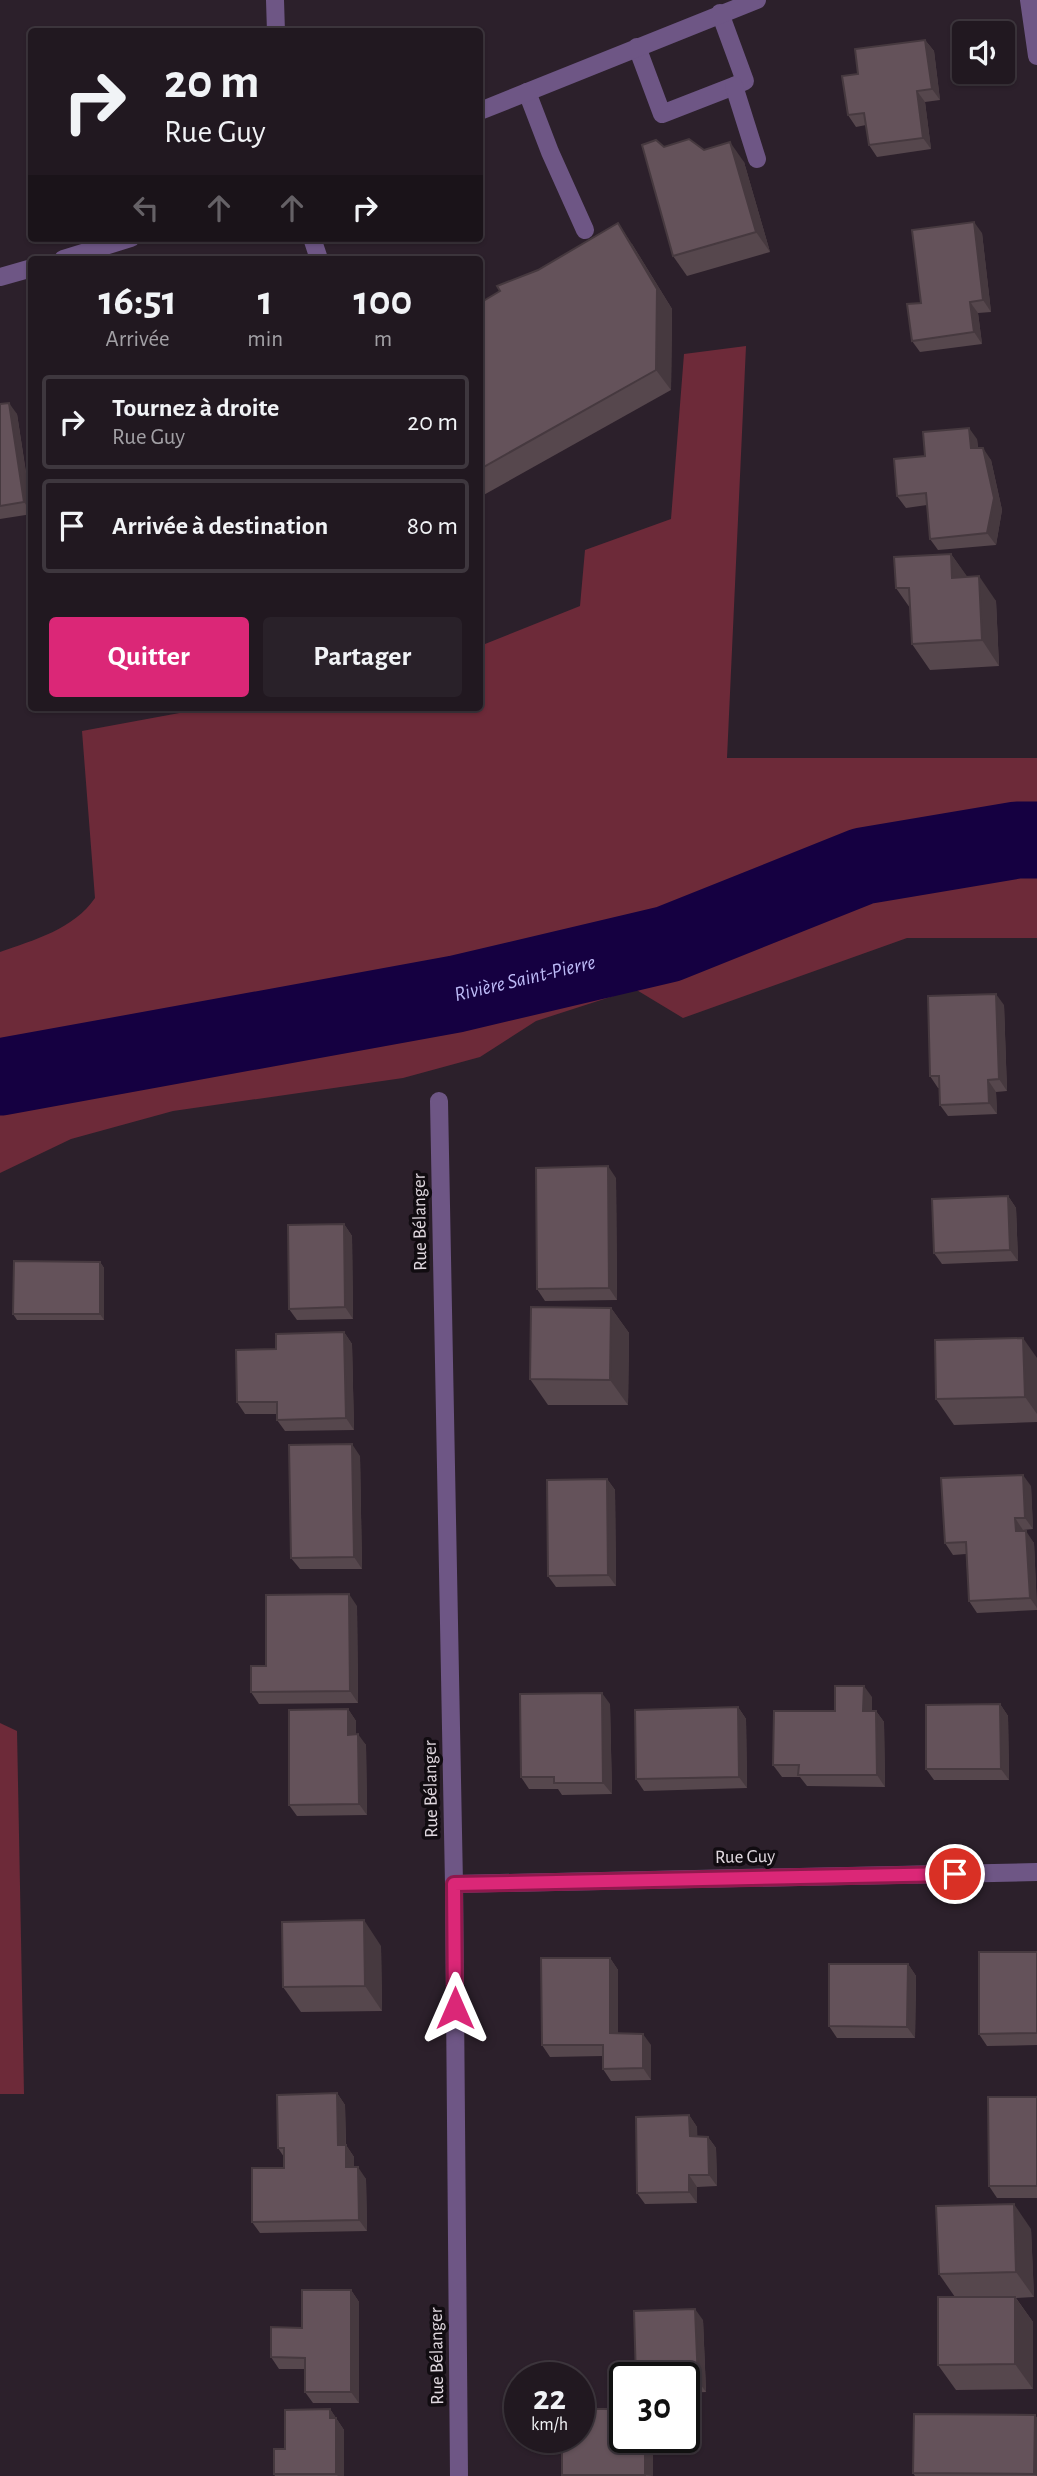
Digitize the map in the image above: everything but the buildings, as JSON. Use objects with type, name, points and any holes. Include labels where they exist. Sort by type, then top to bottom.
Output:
[{"type":"street","points":[[275,0],[276,28]]},
{"type":"street","points":[[1029,0],[1037,56]]},
{"type":"street","points":[[483,110],[754,1]]},
{"type":"street","points":[[637,47],[662,114],[734,86],[745,81],[720,13]]},
{"type":"street","points":[[734,86],[757,159]]},
{"type":"street","points":[[527,92],[585,230]]},
{"type":"street","points":[[73,256],[118,242]]},
{"type":"street","points":[[0,277],[28,269]]},
{"type":"street","name":"Rue Bélanger","points":[[439,1101],[454,1884],[459,2476]]},
{"type":"street","name":"Rue Guy","points":[[454,1884],[1037,1872]]},
{"type":"shaded area","points":[[746,346],[727,758],[1037,758],[1037,938],[907,938],[683,1018],[635,989],[536,1021],[480,1057],[403,1078],[173,1111],[71,1139],[0,1173],[0,952],[65,926],[95,898],[82,731],[190,711],[483,711],[483,645],[580,606],[585,550],[671,519],[684,354]]},
{"type":"shaded area","points":[[0,1723],[17,1731],[24,2094],[0,2094]]},
{"type":"waterway","name":"Rivière Saint-Pierre","points":[[0,1077],[456,994],[668,944],[863,866],[1017,840],[1037,840]]},
{"type":"route","points":[[455,2008],[454,1884],[955,1874]]}]
